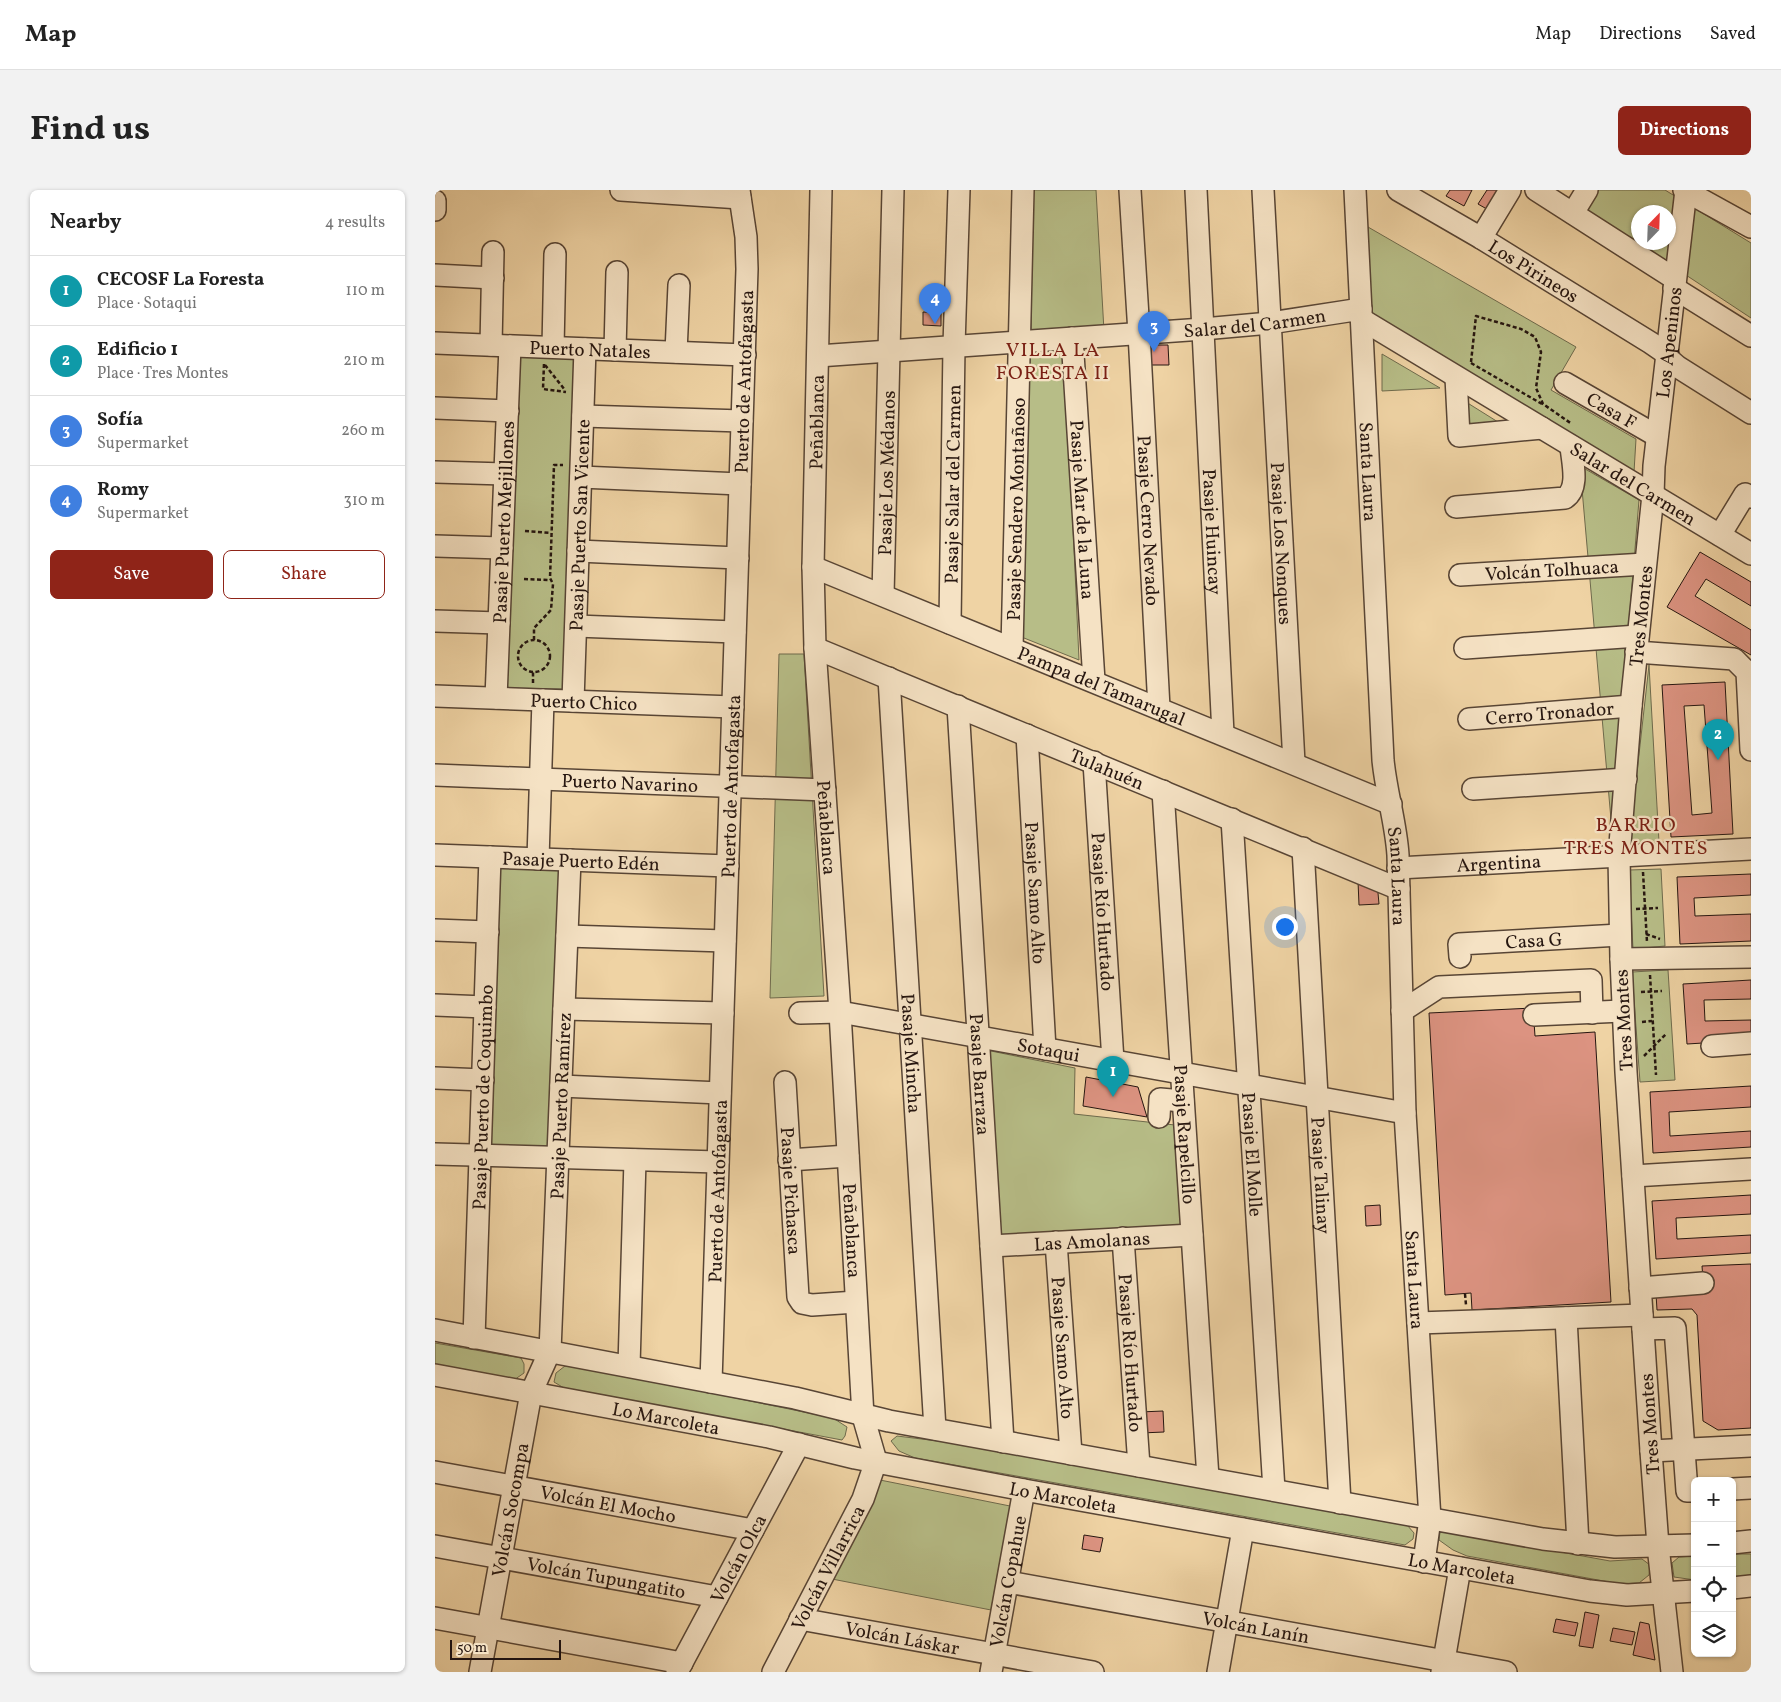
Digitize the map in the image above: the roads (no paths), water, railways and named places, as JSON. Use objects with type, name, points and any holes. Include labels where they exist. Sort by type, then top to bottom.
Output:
[{"type":"street","points":[[621,190],[739,194]]},
{"type":"street","name":"Peñablanca","points":[[821,190],[813,567],[815,648],[840,1012],[863,1416],[876,1461]]},
{"type":"street","name":"Pasaje Los Médanos","points":[[883,595],[893,190]]},
{"type":"street","name":"Pasaje Salar del Carmen","points":[[950,622],[954,346],[959,190]]},
{"type":"street","name":"Pasaje Sendero Montañoso","points":[[1012,648],[1023,190]]},
{"type":"street","name":"Pasaje Cerro Nevado","points":[[1130,190],[1159,708]]},
{"type":"street","name":"Pasaje Huincay","points":[[1196,190],[1223,734]]},
{"type":"street","name":"Pasaje Los Nonques","points":[[1263,190],[1294,763]]},
{"type":"street","name":"Santa Laura","points":[[1355,190],[1383,760],[1397,835],[1405,1113],[1430,1519],[1424,1562]]},
{"type":"street","name":"Los Pirineos","points":[[1398,190],[1428,197],[1481,238],[1667,354],[1678,367],[1751,413]]},
{"type":"street","points":[[1481,238],[1510,190]]},
{"type":"street","points":[[1536,190],[1573,213],[1751,336]]},
{"type":"street","points":[[1573,213],[1587,190]]},
{"type":"street","points":[[1685,190],[1751,227]]},
{"type":"street","name":"Los Apeninos","points":[[1653,495],[1657,436],[1685,190]]},
{"type":"street","name":"Puerto de Antofagasta","points":[[711,1382],[745,355],[747,253],[739,194]]},
{"type":"street","points":[[435,200],[435,210]]},
{"type":"street","name":"Pasaje Puerto Mejillones","points":[[493,252],[493,278],[507,411],[497,698]]},
{"type":"street","points":[[547,353],[555,254]]},
{"type":"street","points":[[615,350],[617,272]]},
{"type":"street","points":[[435,275],[493,278]]},
{"type":"street","points":[[676,352],[679,285]]},
{"type":"street","name":"Salar del Carmen","points":[[818,356],[1203,329],[1361,314],[1456,377],[1751,554]]},
{"type":"street","name":"Pasaje Mar de la Luna","points":[[1072,338],[1094,681]]},
{"type":"street","name":"Puerto Natales","points":[[435,343],[500,345],[547,353],[585,348],[745,355]]},
{"type":"street","name":"Pasaje Puerto San Vicente","points":[[573,701],[578,551],[573,472],[583,416],[585,348]]},
{"type":"street","points":[[1456,377],[1459,436],[1542,428]]},
{"type":"street","name":"Casa F","points":[[1565,383],[1657,436]]},
{"type":"street","points":[[435,408],[507,411]]},
{"type":"street","points":[[583,416],[742,421]]},
{"type":"street","points":[[1457,507],[1565,498],[1571,493],[1573,485],[1571,446]]},
{"type":"street","points":[[435,472],[505,474]]},
{"type":"street","points":[[573,472],[740,484]]},
{"type":"street","points":[[1720,535],[1745,494],[1751,498]]},
{"type":"street","name":"Tres Montes","points":[[1653,495],[1631,706],[1619,857],[1620,936],[1622,1011],[1651,1451],[1658,1546],[1672,1672]]},
{"type":"street","points":[[435,546],[502,548]]},
{"type":"street","points":[[578,551],[738,558]]},
{"type":"street","name":"Volcán Tolhuaca","points":[[1461,576],[1645,564]]},
{"type":"street","name":"Pampa del Tamarugal","points":[[813,567],[1391,804]]},
{"type":"street","points":[[435,621],[499,623]]},
{"type":"street","points":[[576,626],[735,632]]},
{"type":"street","points":[[1465,648],[1637,644],[1734,658],[1747,672],[1751,750]]},
{"type":"street","name":"Tulahuén","points":[[815,648],[1303,848],[1398,879]]},
{"type":"street","name":"Pasaje Mincha","points":[[889,678],[935,1429]]},
{"type":"street","name":"Puerto Chico","points":[[435,696],[733,707]]},
{"type":"street","points":[[538,859],[543,700]]},
{"type":"street","name":"Pasaje Barraza","points":[[958,706],[1003,1442]]},
{"type":"street","name":"Cerro Tronador","points":[[1469,720],[1631,706]]},
{"type":"street","name":"Pasaje Samo Alto","points":[[1027,735],[1045,1049]]},
{"type":"street","name":"Pasaje Río Hurtado","points":[[1094,762],[1113,1061]]},
{"type":"street","name":"Puerto Navarino","points":[[435,775],[825,790]]},
{"type":"street","points":[[1473,789],[1626,779]]},
{"type":"street","name":"Pasaje Rapelcillo","points":[[1163,791],[1208,1478]]},
{"type":"street","name":"Pasaje El Molle","points":[[1233,819],[1274,1490]]},
{"type":"street","name":"Pasaje Talinay","points":[[1303,848],[1341,1502]]},
{"type":"street","name":"Argentina","points":[[1398,879],[1619,857],[1751,849]]},
{"type":"street","name":"Pasaje Puerto Edén","points":[[435,855],[728,866]]},
{"type":"street","name":"Pasaje Puerto de Coquimbo","points":[[474,1338],[490,857]]},
{"type":"street","name":"Pasaje Puerto Ramírez","points":[[550,1351],[570,860]]},
{"type":"street","points":[[435,930],[487,932]]},
{"type":"street","points":[[567,936],[725,940]]},
{"type":"street","name":"Casa G","points":[[1459,957],[1459,944],[1620,936]]},
{"type":"street","points":[[1621,959],[1751,957]]},
{"type":"street","points":[[1402,1011],[1439,986],[1591,980],[1592,1013]]},
{"type":"street","points":[[435,1004],[485,1007]]},
{"type":"street","points":[[564,1008],[723,1013]]},
{"type":"street","points":[[1534,1015],[1622,1011]]},
{"type":"street","name":"Sotaqui","points":[[800,1013],[840,1012],[1405,1113]]},
{"type":"street","points":[[1712,1046],[1751,1044]]},
{"type":"street","points":[[435,1078],[483,1080]]},
{"type":"street","name":"Pasaje Pichasca","points":[[785,1082],[797,1294],[800,1300],[807,1305],[857,1302]]},
{"type":"street","points":[[561,1086],[720,1093]]},
{"type":"street","points":[[1159,1117],[1160,1099],[1183,1101]]},
{"type":"street","points":[[435,1154],[718,1162]]},
{"type":"street","points":[[789,1160],[848,1156]]},
{"type":"street","points":[[629,1366],[635,1160]]},
{"type":"street","points":[[1633,1176],[1751,1169]]},
{"type":"street","name":"Las Amolanas","points":[[991,1246],[1192,1235]]},
{"type":"street","name":"Pasaje Río Hurtado","points":[[1123,1238],[1139,1466]]},
{"type":"street","name":"Pasaje Samo Alto","points":[[1056,1242],[1071,1454]]},
{"type":"street","points":[[1640,1288],[1703,1283]]},
{"type":"street","points":[[1418,1323],[1566,1318],[1642,1322],[1675,1328],[1687,1491],[1691,1491]]},
{"type":"street","points":[[1566,1318],[1578,1544]]},
{"type":"street","points":[[435,1330],[795,1398],[863,1416],[1543,1539],[1615,1547],[1691,1545]]},
{"type":"street","name":"Volcán Socompa","points":[[480,1672],[531,1393],[550,1351]]},
{"type":"street","name":"Lo Marcoleta","points":[[435,1375],[769,1436],[876,1461],[1024,1490],[1590,1591],[1627,1595],[1691,1591]]},
{"type":"street","name":"Volcán Olca","points":[[679,1668],[799,1444]]},
{"type":"street","points":[[1651,1451],[1751,1446]]},
{"type":"street","name":"Volcán Villarrica","points":[[773,1672],[863,1499],[876,1461]]},
{"type":"street","name":"Volcán El Mocho","points":[[435,1472],[753,1530]]},
{"type":"street","points":[[1736,1489],[1751,1488]]},
{"type":"street","name":"Volcán Copahue","points":[[993,1663],[1024,1490]]},
{"type":"street","points":[[1217,1672],[1243,1529]]},
{"type":"street","points":[[1736,1542],[1751,1542]]},
{"type":"street","name":"Volcán Tupungatito","points":[[435,1546],[717,1598]]},
{"type":"street","points":[[1443,1666],[1460,1568]]},
{"type":"street","name":"Volcán Lanín","points":[[1007,1582],[1227,1622],[1443,1666],[1506,1672]]},
{"type":"street","points":[[1736,1588],[1751,1586]]},
{"type":"street","points":[[435,1618],[679,1668]]},
{"type":"street","name":"Volcán Láskar","points":[[800,1619],[993,1663],[1093,1672]]},
{"type":"place","name":"Romy","points":[[935,324]]},
{"type":"place","name":"Sofía","points":[[1154,352]]},
{"type":"place","name":"Edificio 1","points":[[1718,760]]},
{"type":"place","name":"CECOSF La Foresta","points":[[1113,1097]]},
{"type":"district","name":"VILLA LA FORESTA II","points":[[1053,360]]},
{"type":"district","name":"BARRIO TRES MONTES","points":[[1636,836]]}]
